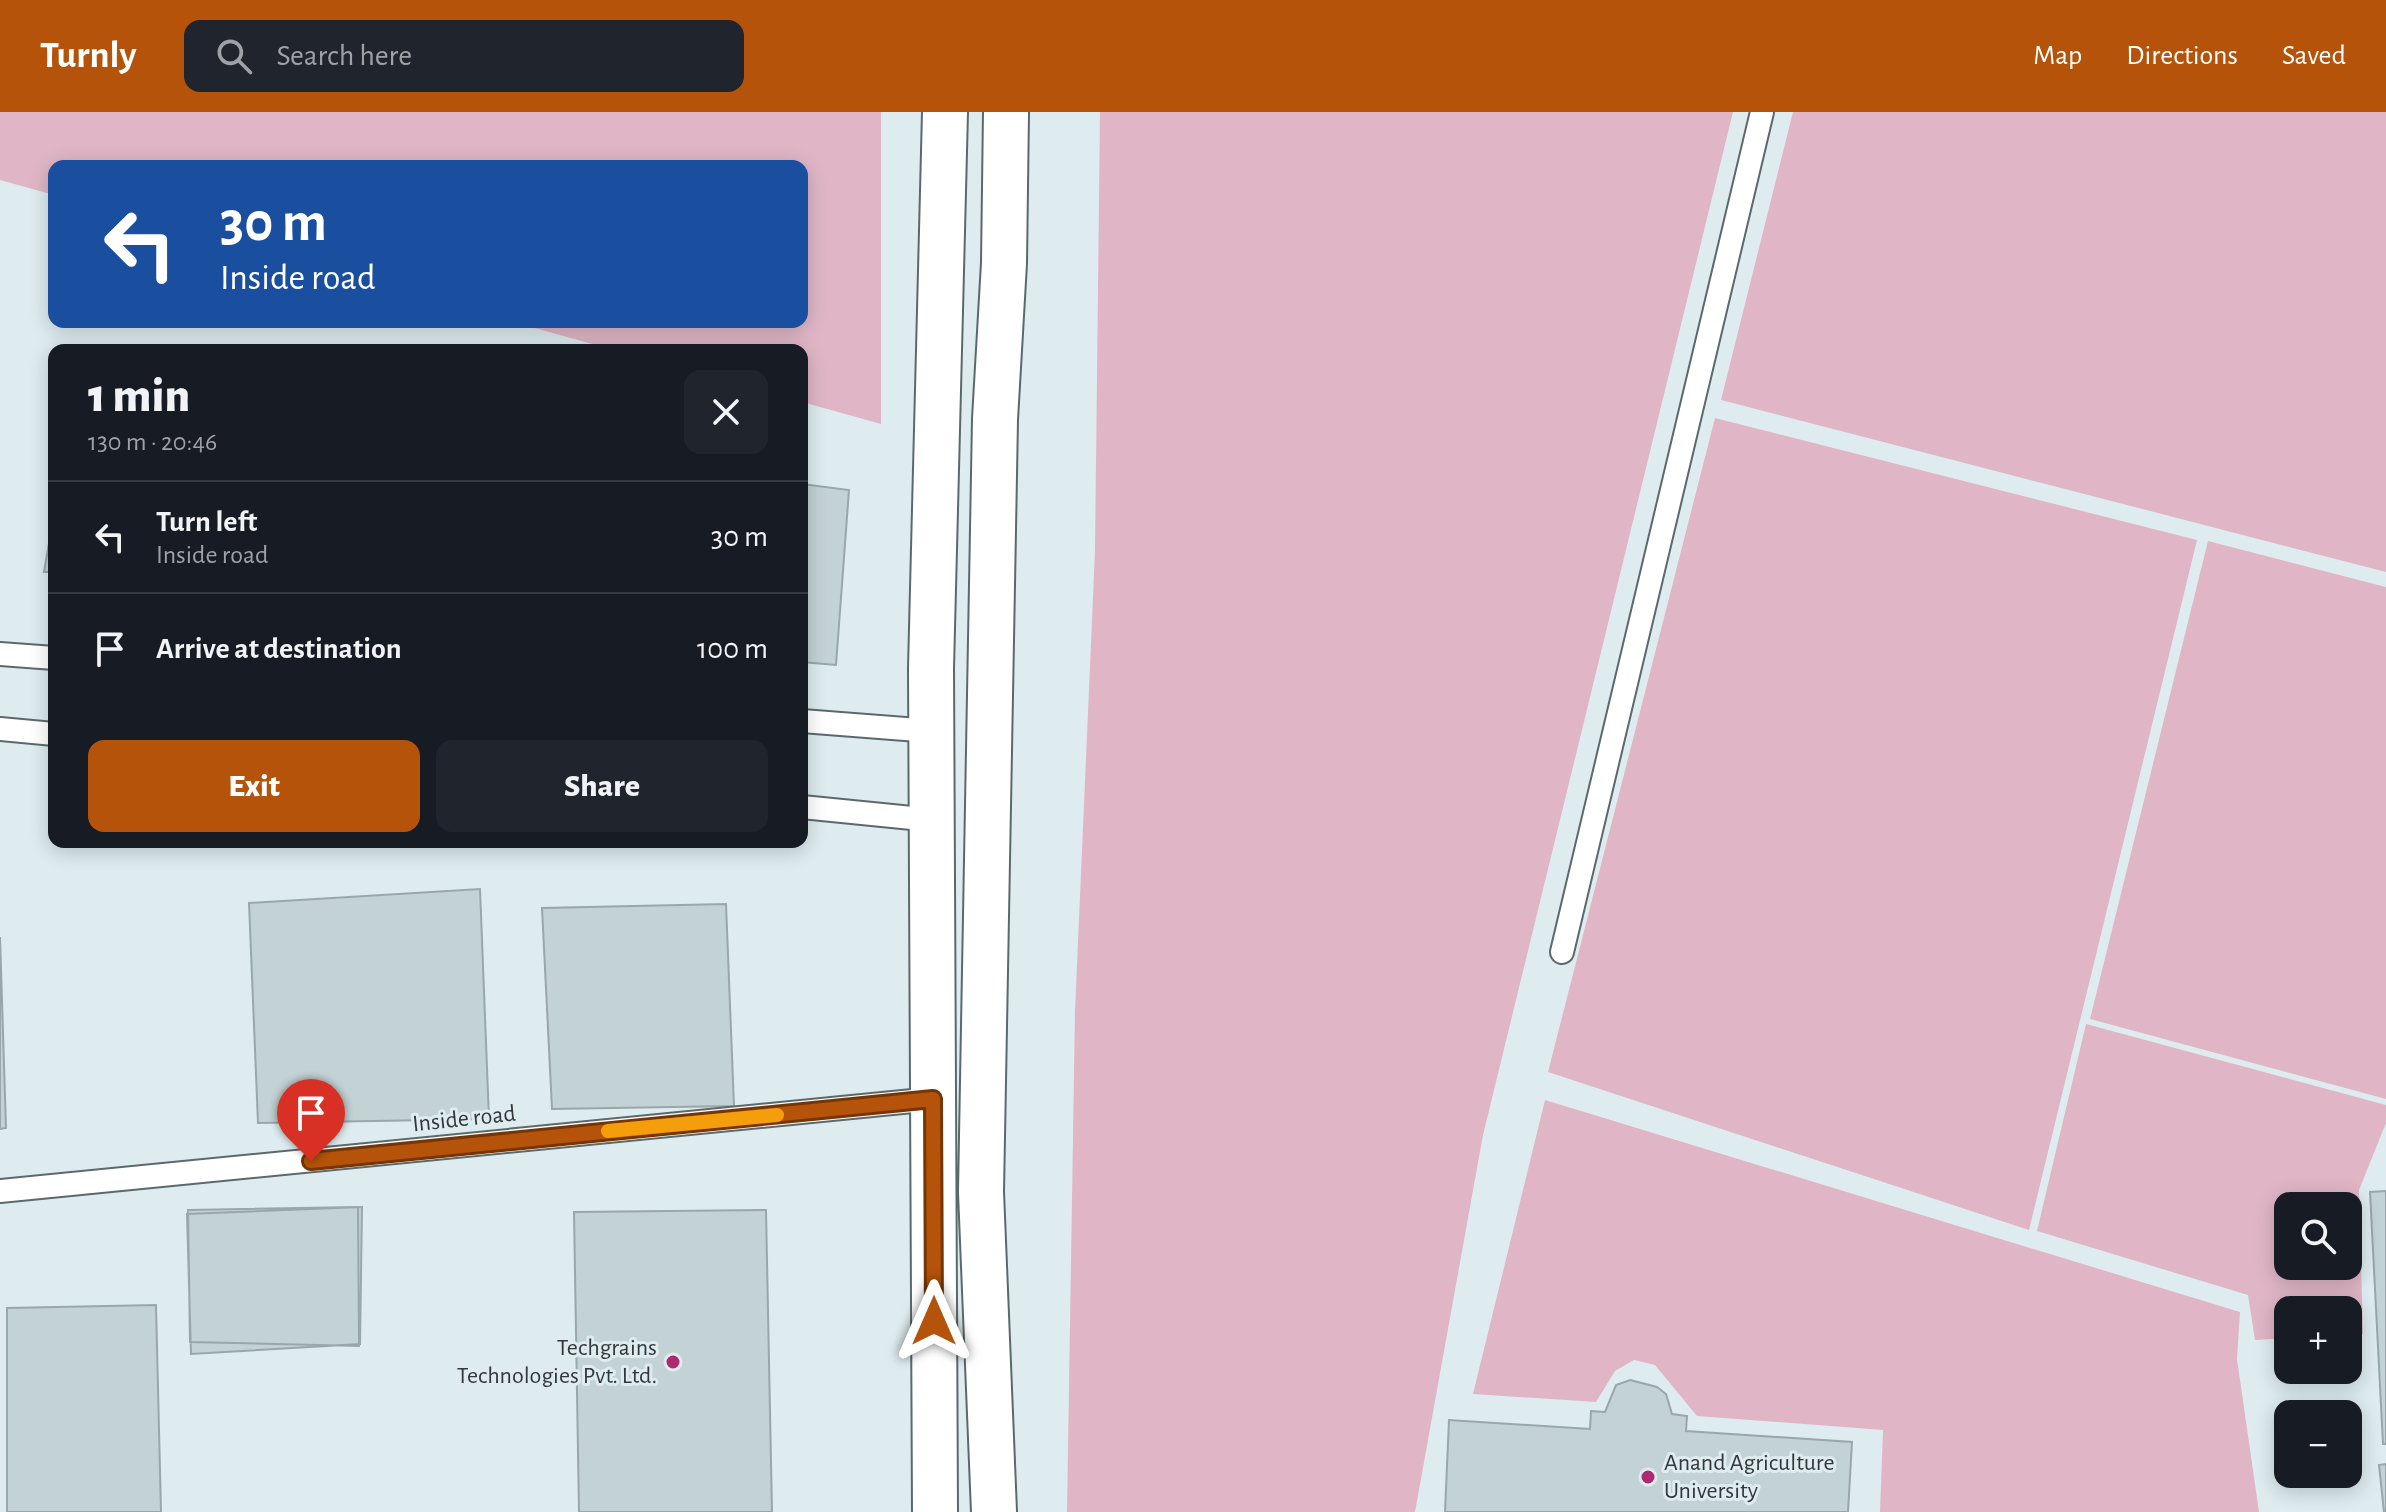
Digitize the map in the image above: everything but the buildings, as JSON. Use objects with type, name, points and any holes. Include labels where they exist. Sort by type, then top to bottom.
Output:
[{"type":"main road","points":[[935,1512],[931,731],[945,112]]},
{"type":"main road","points":[[994,1512],[981,1192],[995,435],[1006,112]]},
{"type":"main road","points":[[933,987],[985,988]]},
{"type":"lane","points":[[1562,952],[1762,112]]},
{"type":"lane","points":[[0,654],[48,658]]},
{"type":"lane","points":[[808,721],[931,731]]},
{"type":"lane","points":[[0,729],[48,733]]},
{"type":"lane","points":[[808,808],[932,820]]},
{"type":"lane","name":"Inside road","points":[[0,1191],[933,1099]]},
{"type":"shaded area","points":[[0,112],[881,112],[881,424],[808,404],[808,344],[592,344],[535,328],[808,328],[808,160],[48,160],[48,193],[0,180]]},
{"type":"shaded area","points":[[1100,112],[1733,112],[1483,1135],[1415,1512],[1067,1512],[1075,1011],[1095,551]]},
{"type":"shaded area","points":[[1793,112],[2386,112],[2386,572],[1721,400]]},
{"type":"shaded area","points":[[1715,418],[2197,540],[2029,1230],[1548,1072]]},
{"type":"shaded area","points":[[2208,541],[2386,587],[2386,1099],[2090,1019]]},
{"type":"shaded area","points":[[2086,1024],[2386,1105],[2386,1123],[2359,1192],[2274,1192],[2274,1280],[2362,1280],[2362,1296],[2274,1296],[2274,1339],[2255,1340],[2248,1295],[2037,1231]]},
{"type":"shaded area","points":[[1545,1100],[2240,1312],[2237,1359],[2259,1512],[1880,1512],[1883,1430],[1697,1416],[1655,1365],[1634,1360],[1615,1371],[1596,1402],[1473,1394]]},
{"type":"slow traffic","points":[[608,1131],[777,1115]]},
{"type":"place","name":"Techgrains Technologies Pvt. Ltd.","points":[[673,1362]]},
{"type":"place","name":"Anand Agriculture University","points":[[1648,1477]]},
{"type":"route","points":[[311,1161],[933,1099],[934,1321]]}]
